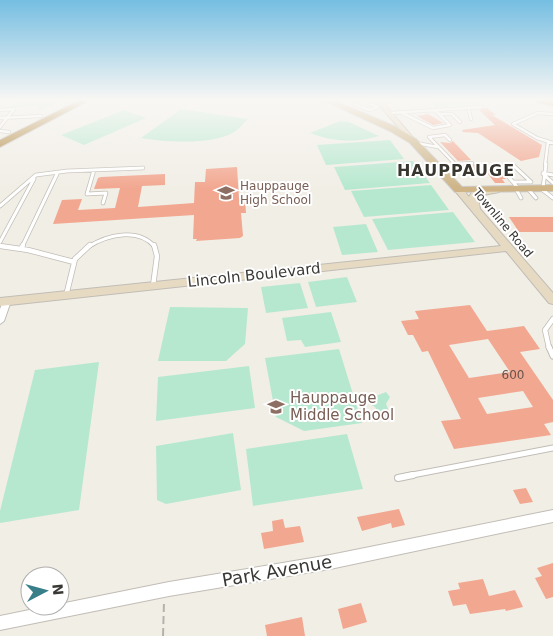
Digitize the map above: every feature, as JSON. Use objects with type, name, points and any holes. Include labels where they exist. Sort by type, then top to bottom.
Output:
[{"type":"highway","points":[[0,144],[28,130]]},
{"type":"highway","points":[[0,136],[4,131]]},
{"type":"main road","name":"Townline Road","points":[[399,130],[426,153],[458,190]]},
{"type":"main road","points":[[438,168],[463,182],[504,189]]},
{"type":"main road","points":[[458,190],[531,189]]},
{"type":"street","points":[[478,212],[473,197],[475,194],[504,189]]},
{"type":"street","name":"Townline Road","points":[[458,190],[553,300]]},
{"type":"street","points":[[471,252],[491,244],[492,240],[488,224]]},
{"type":"street","name":"Lincoln Boulevard","points":[[4,302],[508,248]]},
{"type":"street","points":[[471,252],[502,254],[530,274]]},
{"type":"street","points":[[0,321],[4,302]]},
{"type":"street","name":"Park Avenue","points":[[0,624],[165,590],[330,562],[553,516]]},
{"type":"lane","points":[[524,130],[553,143]]},
{"type":"lane","points":[[450,140],[445,135],[429,137],[455,164],[472,163]]},
{"type":"lane","points":[[415,142],[438,147]]},
{"type":"lane","points":[[531,189],[543,173],[548,142]]},
{"type":"lane","points":[[426,153],[438,147]]},
{"type":"lane","points":[[531,189],[517,168],[510,165],[499,166],[531,189],[553,198]]},
{"type":"lane","points":[[0,206],[36,175],[143,168]]},
{"type":"lane","points":[[94,170],[87,194],[106,193],[103,203]]},
{"type":"lane","points":[[543,173],[553,174]]},
{"type":"lane","points":[[543,173],[553,183]]},
{"type":"lane","points":[[22,247],[57,174]]},
{"type":"lane","points":[[36,175],[0,244],[22,247],[40,254],[74,262]]},
{"type":"lane","points":[[65,296],[74,262],[79,253],[91,243],[109,236],[136,236],[149,240],[154,246],[156,254],[153,286]]},
{"type":"lane","points":[[553,319],[544,330],[546,341],[553,356]]},
{"type":"lane","points":[[398,478],[553,448]]},
{"type":"path","points":[[163,636],[165,590]]},
{"type":"green space","points":[[74,130],[119,130],[84,145],[61,135]]},
{"type":"green space","points":[[152,130],[237,130],[217,139],[204,141],[163,141],[141,138]]},
{"type":"green space","points":[[318,130],[365,130],[379,136],[361,140],[344,140],[310,133]]},
{"type":"green space","points":[[390,140],[404,159],[326,165],[317,145]]},
{"type":"green space","points":[[413,161],[430,183],[345,190],[334,167]]},
{"type":"green space","points":[[431,185],[449,210],[364,217],[351,191]]},
{"type":"green space","points":[[453,212],[475,242],[388,250],[372,219]]},
{"type":"green space","points":[[366,224],[378,252],[342,255],[333,227]]},
{"type":"green space","points":[[347,277],[357,302],[316,307],[308,282]]},
{"type":"green space","points":[[300,283],[308,308],[266,313],[261,287]]},
{"type":"green space","points":[[170,307],[248,308],[245,344],[226,361],[158,361]]},
{"type":"green space","points":[[331,312],[341,342],[305,347],[301,340],[287,341],[282,318]]},
{"type":"green space","points":[[339,349],[362,423],[304,431],[276,417],[265,358]]},
{"type":"green space","points":[[99,362],[79,510],[0,523],[0,511],[35,370]]},
{"type":"green space","points":[[249,366],[255,408],[156,421],[158,377]]},
{"type":"green space","points":[[386,392],[390,397],[386,404],[391,416],[381,419],[375,407],[368,403],[368,399]]},
{"type":"green space","points":[[233,433],[241,490],[166,504],[157,500],[156,446]]},
{"type":"green space","points":[[347,434],[363,489],[253,506],[246,449]]},
{"type":"building","points":[[462,130],[516,130],[542,145],[539,157],[521,161],[478,133],[463,132]]},
{"type":"building","points":[[453,141],[471,160],[458,161],[440,142],[450,143]]},
{"type":"building","points":[[475,164],[488,175],[470,175],[464,167]]},
{"type":"building","points":[[237,167],[239,199],[245,198],[246,213],[241,213],[243,236],[240,238],[196,241],[197,239],[193,239],[194,215],[53,224],[62,200],[82,199],[78,210],[115,208],[120,188],[94,189],[98,178],[101,177],[165,174],[165,185],[142,186],[138,207],[194,203],[195,182],[205,182],[206,169]]},
{"type":"building","points":[[497,169],[506,179],[502,179],[505,183],[495,183],[485,170]]},
{"type":"building","points":[[509,217],[553,217],[553,232],[519,232]]},
{"type":"building","points":[[470,305],[487,331],[524,326],[540,349],[520,352],[553,400],[553,422],[544,424],[551,435],[454,449],[441,421],[461,419],[428,351],[422,352],[413,335],[408,335],[401,321],[419,319],[415,311]],"holes":[[[488,339],[510,372],[469,378],[449,345]],[[523,391],[533,407],[487,414],[478,398]]]},
{"type":"building","points":[[526,488],[533,502],[520,504],[513,490]]},
{"type":"building","points":[[399,509],[405,525],[392,528],[391,523],[362,531],[357,517]]},
{"type":"building","points":[[283,519],[285,528],[300,526],[304,542],[264,549],[261,533],[273,531],[272,521]]},
{"type":"building","points":[[553,563],[553,597],[546,599],[535,578],[542,576],[537,568]]},
{"type":"building","points":[[483,579],[489,596],[515,590],[523,607],[506,611],[505,609],[470,614],[466,604],[453,606],[448,591],[460,589],[458,583]]},
{"type":"building","points":[[361,603],[367,622],[343,629],[338,609]]},
{"type":"building","points":[[302,617],[305,636],[267,636],[265,625]]},
{"type":"place","name":"Hauppauge High School","points":[[226,193]]},
{"type":"place","name":"Hauppauge Middle School","points":[[276,407]]},
{"type":"district","name":"HAUPPAUGE","points":[[456,170]]}]
